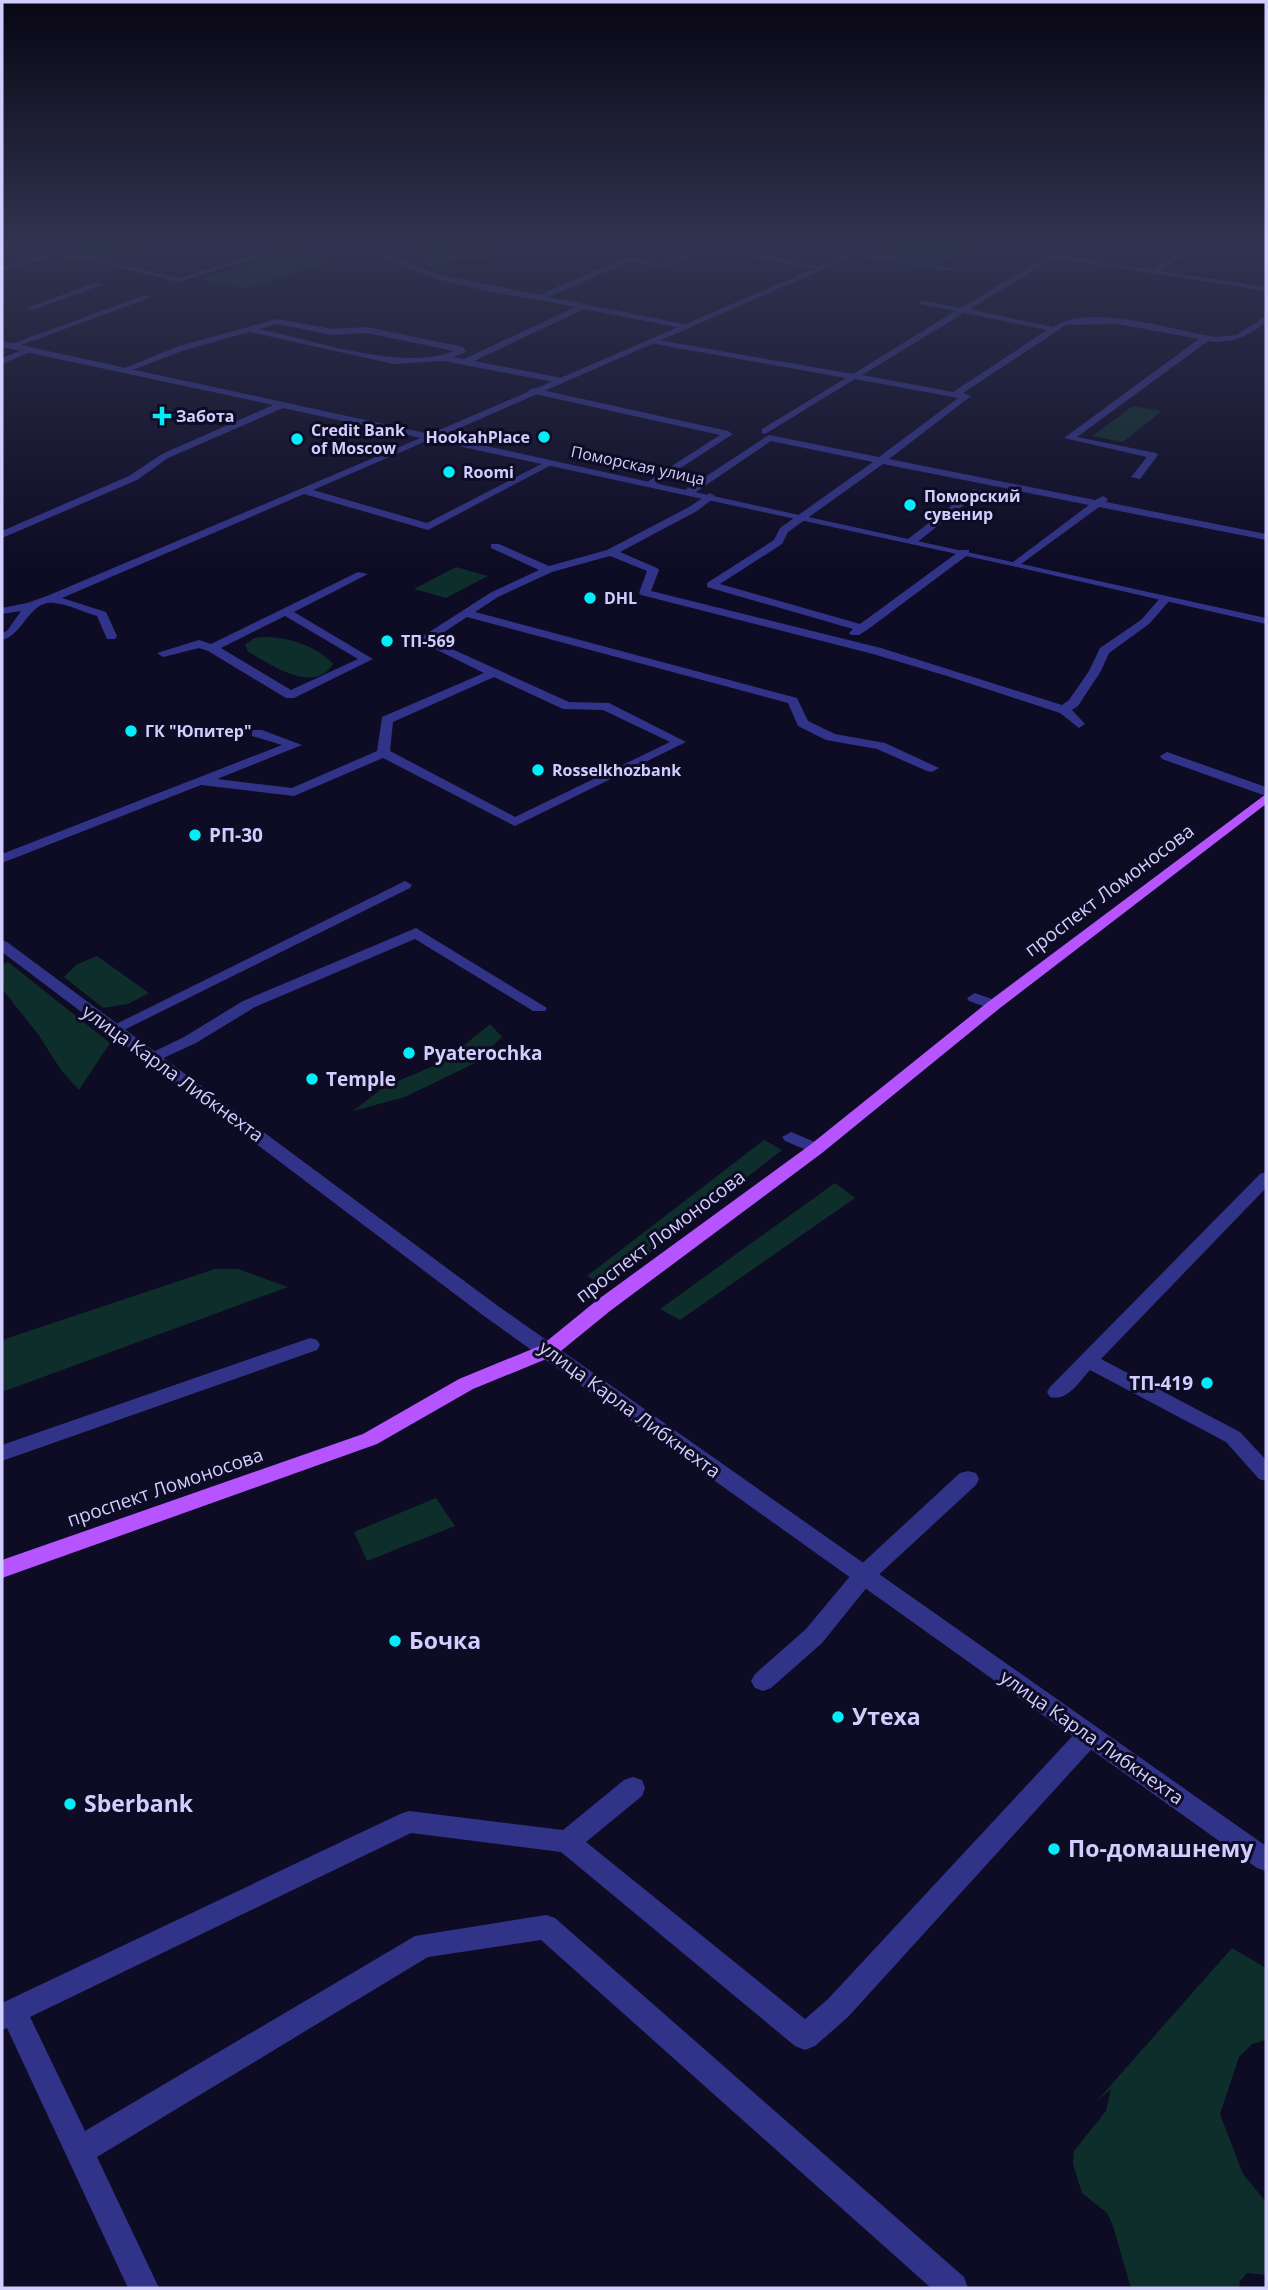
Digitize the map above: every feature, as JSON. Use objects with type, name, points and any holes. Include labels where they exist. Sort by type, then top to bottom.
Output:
[{"type":"main road","name":"проспект Ломоносова","points":[[2,1569],[370,1438],[466,1384],[549,1350],[603,1306],[816,1149],[994,1005],[1266,798]]},
{"type":"street","points":[[2,361],[26,352]]},
{"type":"street","name":"Поморская улица","points":[[40,352],[710,496],[1266,621]]},
{"type":"street","points":[[124,370],[177,352]]},
{"type":"street","points":[[353,352],[394,361],[444,358],[559,380]]},
{"type":"street","points":[[444,358],[459,352]]},
{"type":"street","points":[[465,362],[487,352]]},
{"type":"street","points":[[2,611],[30,606],[198,538],[301,490],[628,352]]},
{"type":"street","points":[[717,352],[967,396],[784,530],[778,542],[711,585],[863,628]]},
{"type":"street","points":[[765,431],[893,352]]},
{"type":"street","points":[[954,395],[1018,352]]},
{"type":"street","points":[[1136,477],[1153,455],[1069,438],[1187,352]]},
{"type":"street","points":[[533,391],[728,434],[651,484]]},
{"type":"street","points":[[2,536],[133,478],[165,456],[284,404]]},
{"type":"street","points":[[689,492],[769,438],[1266,537]]},
{"type":"street","points":[[301,490],[428,527],[552,462]]},
{"type":"street","points":[[912,541],[977,491]]},
{"type":"street","points":[[383,753],[514,822],[680,741],[605,706],[567,706],[423,640],[494,595],[548,570],[611,552],[693,509],[710,496]]},
{"type":"street","points":[[1017,564],[1098,502],[1110,496]]},
{"type":"street","points":[[495,546],[548,570]]},
{"type":"street","points":[[611,552],[653,570],[645,593],[842,642],[951,673],[1064,710],[1079,724]]},
{"type":"street","points":[[842,642],[965,552]]},
{"type":"street","points":[[212,648],[362,574]]},
{"type":"street","points":[[51,598],[102,614],[111,636]]},
{"type":"street","points":[[1064,710],[1074,703],[1095,671],[1104,651],[1145,622],[1165,598]]},
{"type":"street","points":[[2,637],[11,633],[30,606]]},
{"type":"street","points":[[163,653],[200,644],[212,648],[290,695],[367,659],[284,611]]},
{"type":"street","points":[[466,613],[793,701],[803,723],[831,737],[880,746],[932,768]]},
{"type":"street","points":[[383,753],[387,720],[494,673]]},
{"type":"street","points":[[2,859],[295,745],[257,733]]},
{"type":"street","points":[[200,780],[294,792],[383,753]]},
{"type":"street","points":[[1167,756],[1266,792]]},
{"type":"street","points":[[113,1030],[405,885]]},
{"type":"street","points":[[153,1056],[190,1040],[249,1004],[416,933],[539,1007]]},
{"type":"street","name":"улица Карла Либкнехта","points":[[2,946],[113,1030],[153,1056],[491,1311],[1266,1860]]},
{"type":"street","points":[[975,998],[994,1005]]},
{"type":"street","points":[[791,1137],[816,1149]]},
{"type":"street","points":[[1057,1392],[1266,1178]]},
{"type":"street","points":[[2,1453],[310,1346]]},
{"type":"street","points":[[1087,1360],[1233,1437],[1266,1473]]},
{"type":"street","points":[[763,1681],[814,1636],[864,1575],[968,1479]]},
{"type":"street","points":[[144,2288],[79,2151],[8,2015],[409,1822],[567,1842],[805,2037],[838,2008],[1089,1735]]},
{"type":"street","points":[[567,1842],[633,1788]]},
{"type":"street","points":[[79,2151],[424,1945],[547,1927],[953,2288]]},
{"type":"green space","points":[[1133,406],[1162,411],[1123,442],[1092,436]]},
{"type":"green space","points":[[456,567],[488,576],[446,598],[414,589]]},
{"type":"green space","points":[[264,637],[302,644],[319,652],[333,664],[325,673],[314,677],[291,674],[248,652],[245,645],[254,638]]},
{"type":"green space","points":[[97,956],[149,993],[128,1004],[103,1008],[64,977],[76,965]]},
{"type":"green space","points":[[8,962],[110,1043],[79,1090],[61,1070],[38,1034],[2,989],[2,964]]},
{"type":"green space","points":[[490,1024],[502,1037],[475,1063],[405,1097],[353,1111],[384,1087],[445,1061]]},
{"type":"green space","points":[[764,1140],[782,1150],[607,1286],[587,1276]]},
{"type":"green space","points":[[835,1183],[855,1198],[680,1320],[660,1309]]},
{"type":"green space","points":[[215,1269],[238,1269],[288,1287],[2,1392],[2,1340]]},
{"type":"green space","points":[[436,1498],[455,1526],[367,1561],[354,1532]]},
{"type":"green space","points":[[1232,1948],[1266,1968],[1266,2040],[1252,2044],[1239,2057],[1220,2114],[1243,2174],[1266,2202],[1266,2275],[1247,2273],[1240,2281],[1239,2288],[1131,2288],[1107,2213],[1082,2193],[1073,2164],[1074,2151],[1106,2111],[1111,2089],[1096,2102]]},
{"type":"place","name":"Забота","points":[[162,416]]},
{"type":"place","name":"HookahPlace","points":[[544,437]]},
{"type":"place","name":"Credit Bank of Moscow","points":[[297,439]]},
{"type":"place","name":"Roomi","points":[[449,472]]},
{"type":"place","name":"Поморский сувенир","points":[[910,505]]},
{"type":"place","name":"DHL","points":[[590,598]]},
{"type":"place","name":"ТП-569","points":[[387,641]]},
{"type":"place","name":"ГК \"Юпитер\"","points":[[131,731]]},
{"type":"place","name":"Rosselkhozbank","points":[[538,770]]},
{"type":"place","name":"РП-30","points":[[195,835]]},
{"type":"place","name":"Pyaterochka","points":[[409,1053]]},
{"type":"place","name":"Temple","points":[[312,1079]]},
{"type":"place","name":"ТП-419","points":[[1207,1383]]},
{"type":"place","name":"Бочка","points":[[395,1641]]},
{"type":"place","name":"Утеха","points":[[838,1717]]},
{"type":"place","name":"Sberbank","points":[[70,1804]]},
{"type":"place","name":"По-домашнему","points":[[1054,1849]]}]
